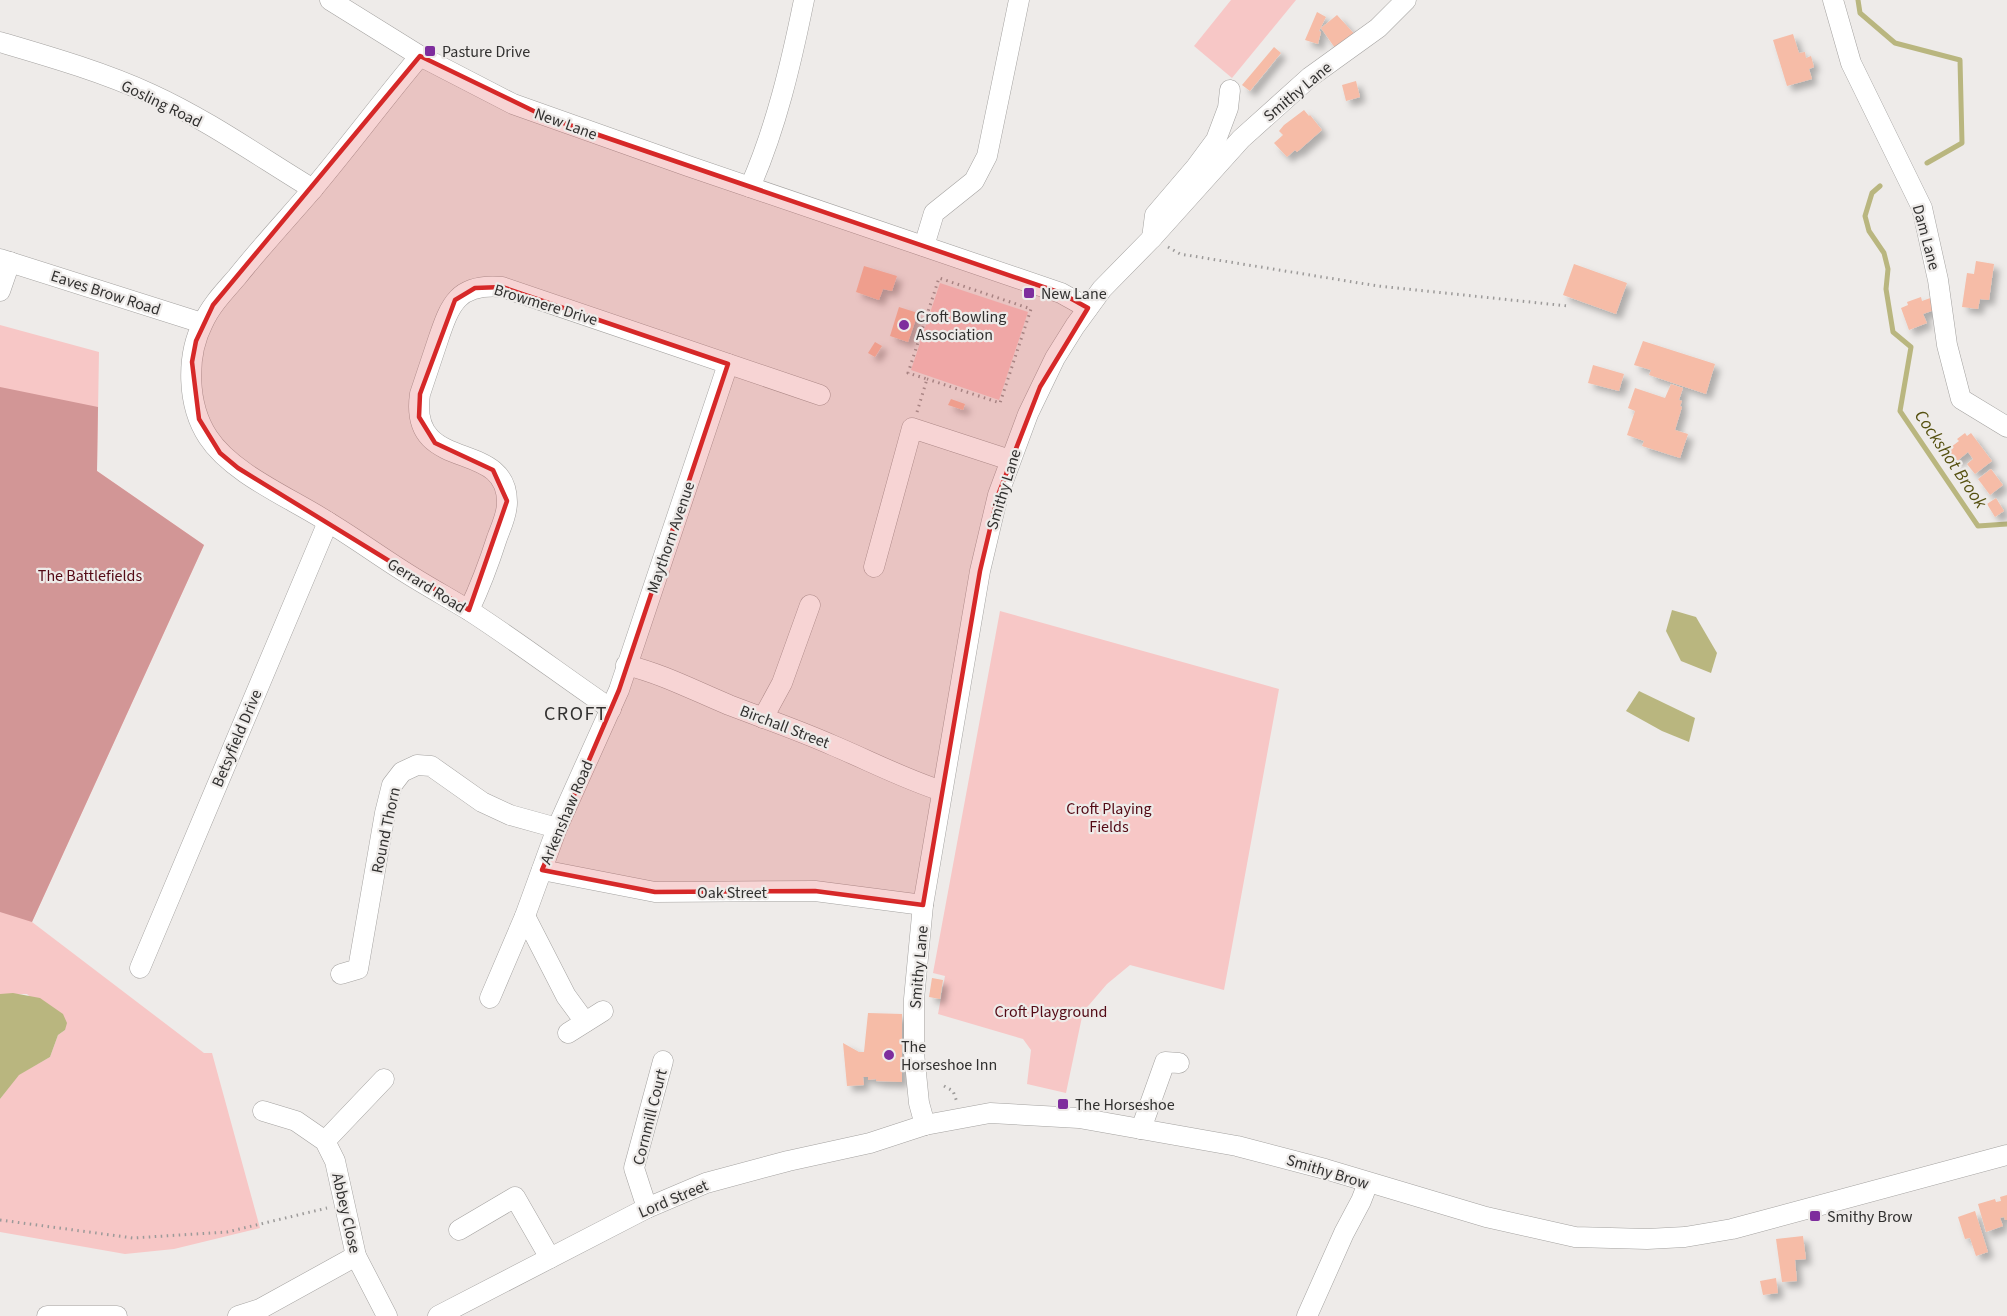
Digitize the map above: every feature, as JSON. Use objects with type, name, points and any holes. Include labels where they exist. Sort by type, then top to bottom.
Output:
[{"type":"street","name":"New Lane","points":[[330,0],[420,56],[513,104],[1061,292],[1088,308]]},
{"type":"street","points":[[750,187],[765,152],[794,49],[804,0]]},
{"type":"street","points":[[924,246],[934,213],[974,181],[987,156],[1019,0]]},
{"type":"street","name":"Smithy Lane","points":[[925,1125],[918,1093],[914,1053],[914,999],[923,905],[980,571],[998,495],[1040,387],[1055,358],[1102,289],[1152,238],[1241,139],[1310,77],[1378,28],[1406,0]]},
{"type":"street","name":"Dam Lane","points":[[1833,0],[1851,63],[1922,208],[1938,280],[1947,345],[1961,399],[2007,427]]},
{"type":"street","name":"Gosling Road","points":[[0,42],[111,77],[153,95],[193,116],[313,189]]},
{"type":"street","points":[[202,323],[213,305],[269,237],[313,189],[420,56]]},
{"type":"street","points":[[1152,238],[1155,215],[1216,140],[1228,108],[1230,90]]},
{"type":"street","name":"Eaves Brow Road","points":[[0,291],[5,260],[202,323]]},
{"type":"street","name":"Browmere Drive","points":[[469,610],[480,587],[506,513],[505,490],[501,479],[482,462],[446,450],[435,443],[422,427],[419,417],[420,394],[445,319],[455,300],[465,292],[487,286],[502,287],[820,395]]},
{"type":"street","name":"Gerrard Road","points":[[202,323],[192,362],[193,399],[207,436],[220,453],[238,468],[469,610],[611,709]]},
{"type":"street","name":"Maythorn Avenue","points":[[611,709],[728,364]]},
{"type":"street","points":[[874,567],[912,428],[1010,460]]},
{"type":"street","name":"Betsyfield Drive","points":[[149,961],[328,522]]},
{"type":"street","points":[[763,718],[806,642],[810,605]]},
{"type":"street","name":"Birchall Street","points":[[626,665],[682,683],[915,782],[942,791]]},
{"type":"street","name":"Arkenshaw Road","points":[[490,998],[525,916],[557,828],[611,709]]},
{"type":"street","name":"Round Thorn","points":[[341,974],[358,969],[360,919],[389,794],[397,778],[408,768],[417,765],[431,766],[482,802],[510,815],[557,828]]},
{"type":"street","name":"Oak Street","points":[[542,870],[642,891],[815,891],[923,905]]},
{"type":"street","points":[[525,916],[566,996],[585,1022]]},
{"type":"street","points":[[568,1033],[603,1011]]},
{"type":"street","name":"Cornmill Court","points":[[647,1208],[634,1168],[663,1061]]},
{"type":"street","points":[[1141,1129],[1165,1062],[1179,1063]]},
{"type":"street","points":[[263,1112],[297,1121],[325,1141],[384,1079]]},
{"type":"street","name":"Smithy Brow","points":[[925,1125],[972,1115],[1012,1113],[1079,1118],[1271,1154],[1534,1229],[1575,1237],[1647,1239],[1685,1237],[1732,1229],[2007,1155]]},
{"type":"street","name":"Lord Street","points":[[438,1316],[647,1208],[706,1183],[870,1143],[925,1125]]},
{"type":"street","name":"Abbey Close","points":[[325,1141],[335,1161],[356,1256],[387,1316]]},
{"type":"street","points":[[1307,1316],[1368,1183]]},
{"type":"street","points":[[459,1230],[515,1197],[550,1258]]},
{"type":"street","points":[[238,1316],[260,1309],[356,1256]]},
{"type":"street","points":[[47,1316],[117,1316]]},
{"type":"path","points":[[1152,238],[1180,254],[1245,266],[1378,286],[1568,306]]},
{"type":"path","points":[[939,278],[1031,309],[1000,403],[927,379],[908,373],[939,278]]},
{"type":"path","points":[[912,428],[927,379]]},
{"type":"path","points":[[944,1086],[953,1090],[958,1104]]},
{"type":"path","points":[[0,1220],[133,1238],[227,1232],[344,1204]]},
{"type":"highlighted area","points":[[420,56],[546,117],[1061,293],[1088,308],[1040,387],[998,495],[980,571],[923,905],[815,891],[655,892],[542,870],[619,690],[728,364],[502,287],[475,288],[455,300],[420,394],[419,417],[435,443],[493,470],[507,501],[469,610],[238,468],[220,453],[199,419],[192,362],[196,341],[213,305]]},
{"type":"green space","points":[[1231,0],[1296,0],[1232,78],[1194,46]]},
{"type":"green space","points":[[940,283],[1028,312],[999,400],[911,370]]},
{"type":"green space","points":[[0,325],[99,352],[97,471],[204,545],[32,922],[204,1053],[212,1053],[260,1228],[174,1249],[125,1254],[0,1232],[0,1099],[18,1075],[50,1057],[58,1035],[65,1030],[27,994],[0,994]]},
{"type":"green space","name":"The Battlefields","points":[[0,387],[98,407],[97,471],[204,545],[32,922],[0,912]]},
{"type":"green space","name":"Croft Playing Fields","points":[[1000,611],[1279,689],[1224,990],[1130,965],[1107,984],[1083,1012],[1066,1093],[1027,1084],[1031,1050],[1023,1039],[938,1014],[945,976],[933,973]]},
{"type":"shaded area","points":[[1672,610],[1696,617],[1717,653],[1711,673],[1681,661],[1666,631]]},
{"type":"shaded area","points":[[1639,691],[1695,718],[1689,742],[1662,731],[1626,711]]},
{"type":"shaded area","points":[[13,993],[40,998],[63,1014],[67,1023],[65,1030],[58,1035],[50,1057],[19,1075],[0,1099],[0,994]]},
{"type":"building","points":[[1317,12],[1326,17],[1319,31],[1321,32],[1318,44],[1305,40]]},
{"type":"building","points":[[1337,15],[1359,39],[1335,48],[1321,28]]},
{"type":"building","points":[[1793,34],[1799,53],[1805,52],[1806,58],[1811,56],[1814,67],[1809,69],[1812,79],[1787,86],[1773,40]]},
{"type":"building","points":[[1274,47],[1281,53],[1250,91],[1242,85]]},
{"type":"building","points":[[1356,81],[1360,97],[1346,101],[1342,85]]},
{"type":"building","points":[[1304,110],[1322,130],[1297,152],[1295,150],[1287,157],[1274,143],[1283,135],[1279,131],[1284,125]]},
{"type":"building","points":[[1976,261],[1994,264],[1989,300],[1980,299],[1978,309],[1962,307],[1967,273],[1974,274]]},
{"type":"building","points":[[1574,264],[1627,283],[1616,314],[1563,295]]},
{"type":"building","points":[[864,266],[897,276],[892,291],[883,289],[879,300],[856,292]]},
{"type":"building","points":[[1936,296],[1940,308],[1923,314],[1927,323],[1909,330],[1901,308],[1908,305],[1907,302],[1921,297],[1922,301]]},
{"type":"building","name":"Croft Bowling Association","points":[[899,307],[918,313],[908,342],[890,336]]},
{"type":"building","points":[[1643,341],[1715,364],[1706,394],[1649,375],[1651,370],[1634,365]]},
{"type":"building","points":[[875,342],[882,346],[875,357],[868,353]]},
{"type":"building","points":[[1593,365],[1624,374],[1619,391],[1588,383]]},
{"type":"building","points":[[1671,384],[1683,388],[1679,400],[1682,401],[1680,406],[1682,407],[1675,430],[1688,434],[1680,458],[1642,446],[1644,441],[1627,435],[1635,411],[1628,408],[1635,388],[1665,398]]},
{"type":"building","points":[[951,399],[965,404],[963,410],[948,405]]},
{"type":"building","points":[[1965,433],[1967,436],[1971,433],[1992,461],[1975,474],[1967,464],[1973,459],[1968,452],[1956,462],[1947,450]]},
{"type":"building","points":[[1991,469],[2003,485],[1990,495],[1978,479]]},
{"type":"building","points":[[1996,498],[2004,511],[1995,517],[1987,504]]},
{"type":"building","points":[[932,978],[943,980],[940,999],[929,997]]},
{"type":"building","points":[[868,1013],[902,1014],[902,1082],[868,1080],[868,1077],[863,1077],[864,1085],[847,1086],[843,1043],[859,1052],[864,1052]]},
{"type":"building","points":[[2007,1195],[2007,1220],[2004,1217],[2000,1218],[2003,1226],[1986,1232],[1978,1204],[1995,1199],[1996,1202],[2001,1201],[2000,1197]]},
{"type":"building","points":[[1975,1211],[1988,1252],[1976,1256],[1970,1238],[1965,1239],[1958,1217]]},
{"type":"building","points":[[1803,1236],[1806,1259],[1795,1260],[1797,1281],[1782,1282],[1776,1239]]},
{"type":"building","points":[[1776,1278],[1778,1293],[1763,1295],[1760,1281]]},
{"type":"waterway","name":"Cockshot Brook","points":[[1858,0],[1860,13],[1895,43],[1960,60],[1962,143],[1927,163]]},
{"type":"waterway","name":"Cockshot Brook","points":[[1880,186],[1872,193],[1865,216],[1869,231],[1884,253],[1888,269],[1886,289],[1893,332],[1911,347],[1900,411],[1978,526],[2007,524]]},
{"type":"place","name":"Pasture Drive","points":[[430,51]]},
{"type":"place","name":"New Lane","points":[[1029,293]]},
{"type":"place","name":"Croft Bowling Association","points":[[904,325]]},
{"type":"place","name":"The Horseshoe Inn","points":[[889,1055]]},
{"type":"place","name":"The Horseshoe","points":[[1063,1104]]},
{"type":"place","name":"Smithy Brow","points":[[1815,1216]]},
{"type":"district","name":"CROFT","points":[[576,713]]},
{"type":"park label","name":"Croft Playground","points":[[1051,1011]]}]
